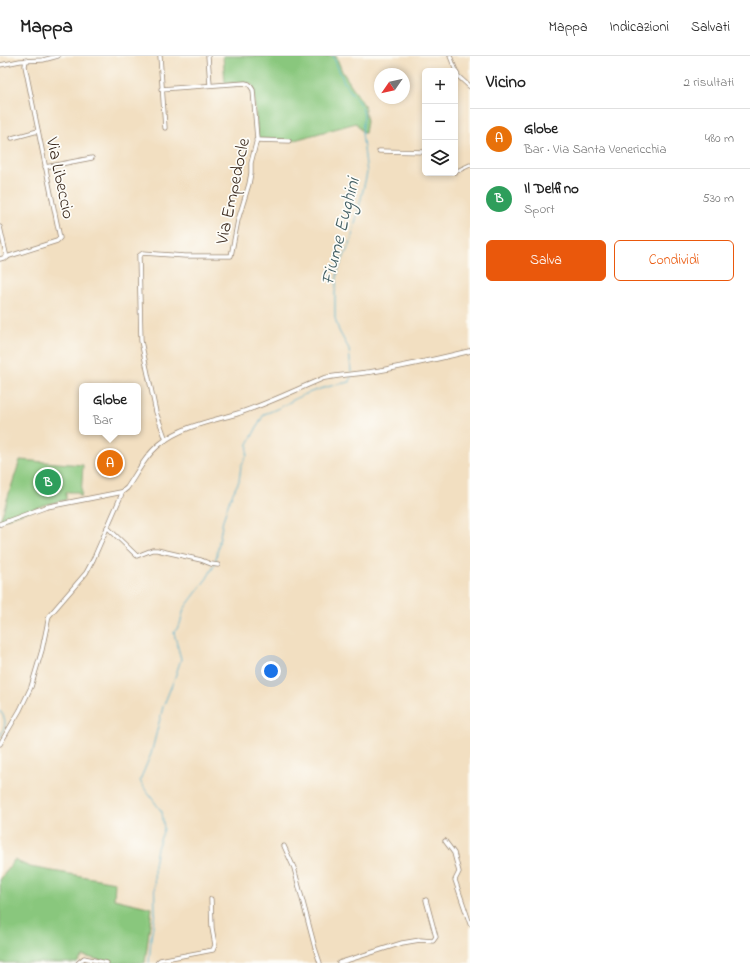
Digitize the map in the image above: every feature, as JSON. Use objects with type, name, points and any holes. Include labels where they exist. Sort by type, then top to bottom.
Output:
[{"type":"street","points":[[0,65],[26,60],[43,60],[58,56]]},
{"type":"street","points":[[160,56],[165,128]]},
{"type":"street","points":[[208,56],[210,85]]},
{"type":"street","points":[[452,57],[458,76],[470,87]]},
{"type":"street","name":"Via Libeccio","points":[[0,260],[57,241],[60,238],[25,66],[26,60]]},
{"type":"street","name":"Via Empedocle","points":[[162,89],[245,83],[251,86],[254,95],[256,140],[251,163],[249,184],[238,220],[231,256],[185,256],[143,253],[139,256],[141,341],[156,412],[166,440]]},
{"type":"street","points":[[12,138],[38,131]]},
{"type":"street","points":[[256,140],[289,141]]},
{"type":"street","points":[[379,151],[422,152]]},
{"type":"street","points":[[46,167],[92,158]]},
{"type":"street","points":[[458,171],[470,165]]},
{"type":"street","points":[[0,227],[7,258]]},
{"type":"street","points":[[0,524],[46,507],[122,492],[127,488],[149,456],[166,440],[197,424],[239,413],[324,378],[423,362],[470,351]]},
{"type":"street","points":[[0,744],[20,710],[30,687],[42,650],[49,616],[86,573],[122,492]]},
{"type":"street","points":[[107,527],[137,556],[152,550],[157,550],[218,565]]},
{"type":"street","points":[[446,841],[454,853],[459,872],[455,880],[470,924]]},
{"type":"street","points":[[284,846],[294,868],[314,948],[320,963]]},
{"type":"street","points":[[157,963],[160,960],[213,950],[215,945],[212,928],[212,899]]},
{"type":"street","points":[[339,963],[411,941],[420,940],[433,942],[436,937],[426,900]]},
{"type":"street","points":[[78,963],[84,958],[107,963]]},
{"type":"green space","points":[[223,56],[336,56],[342,71],[364,105],[367,121],[365,133],[363,133],[356,123],[291,141],[258,138],[253,86],[249,83],[225,83]]},
{"type":"green space","points":[[20,460],[83,465],[81,497],[77,492],[66,492],[66,500],[44,505],[0,521]]},
{"type":"green space","points":[[14,860],[30,867],[115,882],[114,899],[152,908],[145,963],[112,963],[83,956],[77,963],[0,963],[0,880]]},
{"type":"waterway","name":"Fiume Eughini","points":[[333,56],[344,82],[362,107],[364,115],[362,133],[367,173],[351,241],[338,270],[335,293],[335,318],[339,331],[349,349],[351,372]]},
{"type":"waterway","points":[[149,963],[155,912],[154,865],[157,848],[164,829],[162,812],[140,780],[151,754],[163,707],[181,659],[174,633],[180,624],[184,609],[207,578],[215,564],[223,520],[230,499],[239,481],[241,466],[247,455],[248,444],[264,414],[301,396],[337,384],[350,382],[351,376]]},
{"type":"waterway","points":[[0,711],[3,714],[5,721],[0,737]]},
{"type":"place","name":"Globe","points":[[110,463]]},
{"type":"place","name":"Il Delfino","points":[[48,482]]}]
